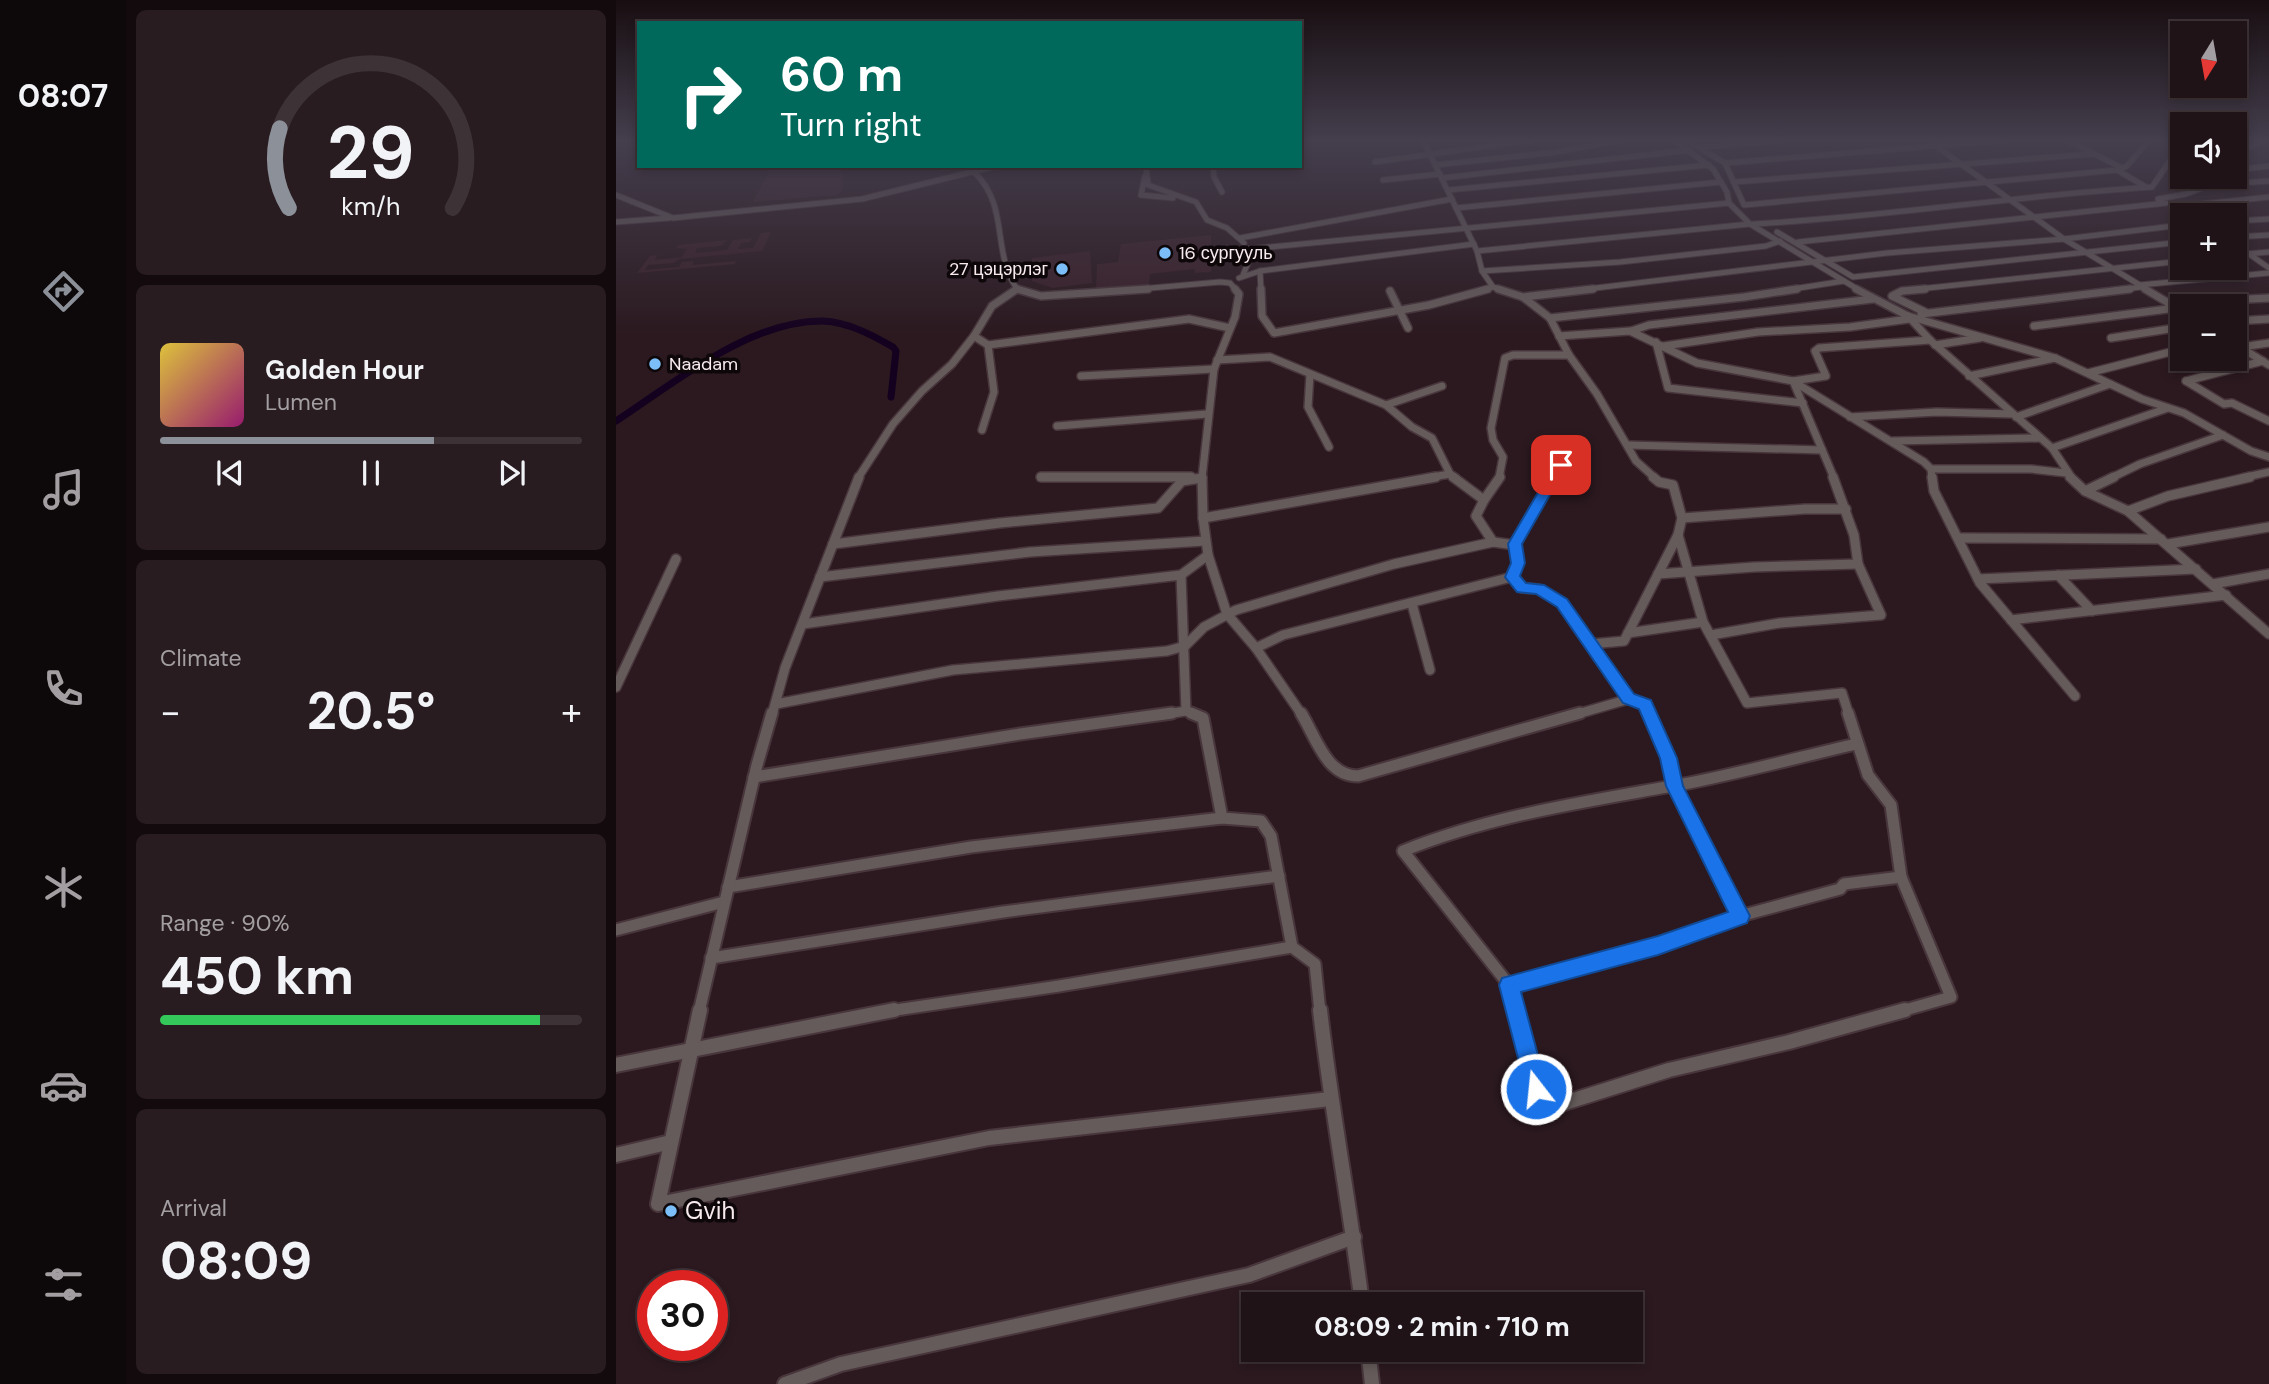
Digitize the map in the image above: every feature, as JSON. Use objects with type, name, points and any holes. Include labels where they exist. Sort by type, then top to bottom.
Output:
[{"type":"street","points":[[640,205],[673,218]]},
{"type":"street","points":[[616,223],[814,205]]},
{"type":"street","points":[[996,205],[1004,255],[1010,278],[1017,289],[1041,296],[1065,296],[1220,282],[1230,284],[1239,294],[1230,328],[1214,369],[1207,414],[1202,478],[1205,541],[1227,614],[1256,648],[1302,714],[1333,769],[1345,776],[1358,776],[1629,699]]},
{"type":"street","points":[[1198,205],[1207,220],[1227,228],[1249,249],[1251,256],[1243,275]]},
{"type":"street","points":[[1240,238],[1422,205]]},
{"type":"street","points":[[1454,205],[1476,248],[1482,271],[1493,287]]},
{"type":"street","points":[[1456,208],[1491,205]]},
{"type":"street","points":[[1249,249],[1715,205]]},
{"type":"street","points":[[1732,205],[1752,224],[1818,262],[1873,299],[1911,317],[2055,358],[2110,384],[2184,413],[2251,451],[2269,457]]},
{"type":"street","points":[[1230,284],[1243,275],[1260,271],[1943,205]]},
{"type":"street","points":[[2016,205],[2064,239],[2168,303],[2269,298]]},
{"type":"street","points":[[1798,242],[2152,205]]},
{"type":"street","points":[[2247,220],[2269,219]]},
{"type":"street","points":[[1763,223],[1853,277],[2170,244]]},
{"type":"street","points":[[1523,297],[1887,253],[2064,239],[2170,226]]},
{"type":"street","points":[[2247,236],[2269,235]]},
{"type":"street","points":[[1482,271],[1620,262],[1766,246],[1780,241]]},
{"type":"street","points":[[2248,253],[2269,252]]},
{"type":"street","points":[[2248,253],[2269,268]]},
{"type":"street","points":[[1925,312],[1892,296],[1902,291],[2170,262]]},
{"type":"street","points":[[1260,271],[1262,318],[1274,333],[1399,311],[1493,287],[1523,297],[1550,318],[1569,355],[1636,461],[1659,482],[1673,485],[1682,518],[1678,535],[1624,641],[1591,644]]},
{"type":"street","points":[[1660,344],[1758,332],[1850,327],[1911,317],[1925,312],[2141,286],[2269,274]]},
{"type":"street","points":[[1550,318],[1744,297],[1844,281]]},
{"type":"street","points":[[1017,289],[992,306],[974,337],[952,364],[922,391],[878,444],[854,485],[785,668],[754,777],[711,958],[658,1204],[989,1138],[1330,1099]]},
{"type":"street","points":[[1390,291],[1408,328]]},
{"type":"street","points":[[1559,336],[1630,331],[1649,326],[1873,299]]},
{"type":"street","points":[[2034,326],[2170,311]]},
{"type":"street","points":[[1911,317],[1969,376],[2052,448],[2066,473],[2085,491],[2128,511],[2267,630]]},
{"type":"street","points":[[974,337],[988,345],[1189,319],[1230,328]]},
{"type":"street","points":[[2247,320],[2269,319]]},
{"type":"street","points":[[1850,327],[1860,345]]},
{"type":"street","points":[[2111,338],[2170,329]]},
{"type":"street","points":[[1630,331],[1697,363],[1793,381],[1826,376],[1815,351],[1819,348],[1983,338]]},
{"type":"street","points":[[2247,344],[2269,343]]},
{"type":"street","points":[[1660,344],[1668,388],[1803,403]]},
{"type":"street","points":[[982,430],[994,392],[988,345]]},
{"type":"street","points":[[2247,351],[2266,363]]},
{"type":"street","points":[[2088,373],[2170,352]]},
{"type":"street","points":[[1493,542],[1476,516],[1504,466],[1502,456],[1493,443],[1491,429],[1505,358],[1513,355],[1569,355]]},
{"type":"street","points":[[1217,360],[1270,357],[1386,405],[1412,428],[1432,438],[1450,474],[1484,500]]},
{"type":"street","points":[[1969,376],[2055,358]]},
{"type":"street","points":[[2266,363],[2186,381],[2224,404],[2232,403],[2269,421]]},
{"type":"street","points":[[1081,376],[1214,369]]},
{"type":"street","points":[[1310,374],[1308,407],[1329,447]]},
{"type":"street","points":[[1711,635],[1780,623],[1881,615],[1858,564],[1854,535],[1846,509],[1793,381]]},
{"type":"street","points":[[1793,381],[1892,441],[1931,469],[2031,469],[2066,473]]},
{"type":"street","points":[[1849,417],[1937,412],[2015,416],[2110,384]]},
{"type":"street","points":[[1386,405],[1442,386]]},
{"type":"street","points":[[2052,448],[2169,408]]},
{"type":"street","points":[[1057,426],[1207,414]]},
{"type":"street","points":[[2085,491],[2140,464],[2223,435]]},
{"type":"street","points":[[1892,441],[2040,438]]},
{"type":"street","points":[[1628,445],[1822,450]]},
{"type":"street","points":[[1512,577],[1518,563],[1515,544],[1561,465]]},
{"type":"street","points":[[1931,469],[1934,491],[1978,579],[2075,696]]},
{"type":"street","points":[[2128,511],[2168,496],[2269,471]]},
{"type":"street","points":[[1203,518],[1450,474]]},
{"type":"street","points":[[1041,477],[1166,475],[1202,478]]},
{"type":"street","points":[[833,544],[1000,523],[1158,508],[1182,481],[1202,478]]},
{"type":"street","points":[[1682,518],[1805,509],[1846,509]]},
{"type":"street","points":[[1958,538],[2164,541],[2269,527]]},
{"type":"street","points":[[1678,535],[1703,622],[1748,703],[1842,694],[1868,775],[1891,805],[1901,877],[1951,997],[1789,1042],[1670,1070],[1542,1110],[1518,1029],[1509,985],[1403,851],[1430,839],[1479,825],[1571,804],[1675,786],[1856,744]]},
{"type":"street","points":[[820,577],[1030,552],[1205,541]]},
{"type":"street","points":[[776,704],[953,670],[1167,651],[1185,646],[1204,627],[1227,614],[1394,564],[1493,542],[1515,544]]},
{"type":"street","points":[[803,624],[998,596],[1181,575],[1208,555]]},
{"type":"street","points":[[616,687],[676,559]]},
{"type":"street","points":[[1658,574],[1689,574],[1754,567],[1858,564]]},
{"type":"street","points":[[1978,579],[2196,569]]},
{"type":"street","points":[[2213,584],[2269,574]]},
{"type":"street","points":[[1181,575],[1186,711]]},
{"type":"street","points":[[2058,575],[2092,611]]},
{"type":"street","points":[[1256,648],[1283,635],[1512,577]]},
{"type":"street","points":[[1512,577],[1522,588],[1538,589],[1562,603],[1629,699],[1645,705],[1669,758],[1675,786],[1740,916]]},
{"type":"street","points":[[2011,620],[2226,595]]},
{"type":"street","points":[[1412,604],[1430,670]]},
{"type":"street","points":[[1628,633],[1703,622]]},
{"type":"street","points":[[754,777],[1020,734],[1186,711],[1203,718],[1222,818]]},
{"type":"street","points":[[728,887],[971,847],[1222,818],[1261,821],[1271,836],[1292,947],[1315,964],[1330,1099],[1354,1237],[1361,1292]]},
{"type":"street","points":[[711,958],[1003,912],[1279,876]]},
{"type":"street","points":[[1509,985],[1658,946],[1740,916],[1840,889],[1844,884],[1901,877]]},
{"type":"street","points":[[616,930],[724,902]]},
{"type":"street","points":[[616,1065],[879,1012],[1059,986],[1292,947]]},
{"type":"street","points":[[616,1155],[671,1142]]},
{"type":"street","points":[[785,1384],[841,1364],[1249,1275],[1354,1237]]},
{"type":"street","points":[[1369,1362],[1372,1384]]},
{"type":"shaded area","points":[[771,232],[762,251],[679,259],[674,263],[648,265],[645,270],[679,267],[682,262],[694,261],[692,265],[736,261],[735,264],[637,273],[650,256],[657,255],[655,260],[682,257],[687,249],[676,248],[678,245],[727,240],[721,246],[697,248],[695,253],[727,250],[733,240],[752,238],[750,242],[741,243],[738,249],[753,248],[761,233]]},
{"type":"shaded area","name":"16 сургууль","points":[[1211,235],[1211,272],[1195,273],[1194,269],[1150,274],[1149,285],[1096,289],[1097,264],[1118,262],[1121,244]]},
{"type":"shaded area","name":"27 цэцэрлэг","points":[[1090,251],[1092,283],[1053,288],[1032,281],[1032,258]]},
{"type":"waterway","points":[[616,421],[714,356],[768,331],[796,323],[832,322],[851,327],[893,347],[896,351],[891,397]]},
{"type":"place","name":"16 сургууль","points":[[1165,253]]},
{"type":"place","name":"27 цэцэрлэг","points":[[1062,269]]},
{"type":"place","name":"Naadam","points":[[655,364]]},
{"type":"place","name":"Gvih","points":[[671,1211]]},
{"type":"route","points":[[1536,1089],[1518,1029],[1509,985],[1658,946],[1740,916],[1675,786],[1669,758],[1645,705],[1629,699],[1562,603],[1538,589],[1522,588],[1512,577],[1518,563],[1515,544],[1561,465]]}]
